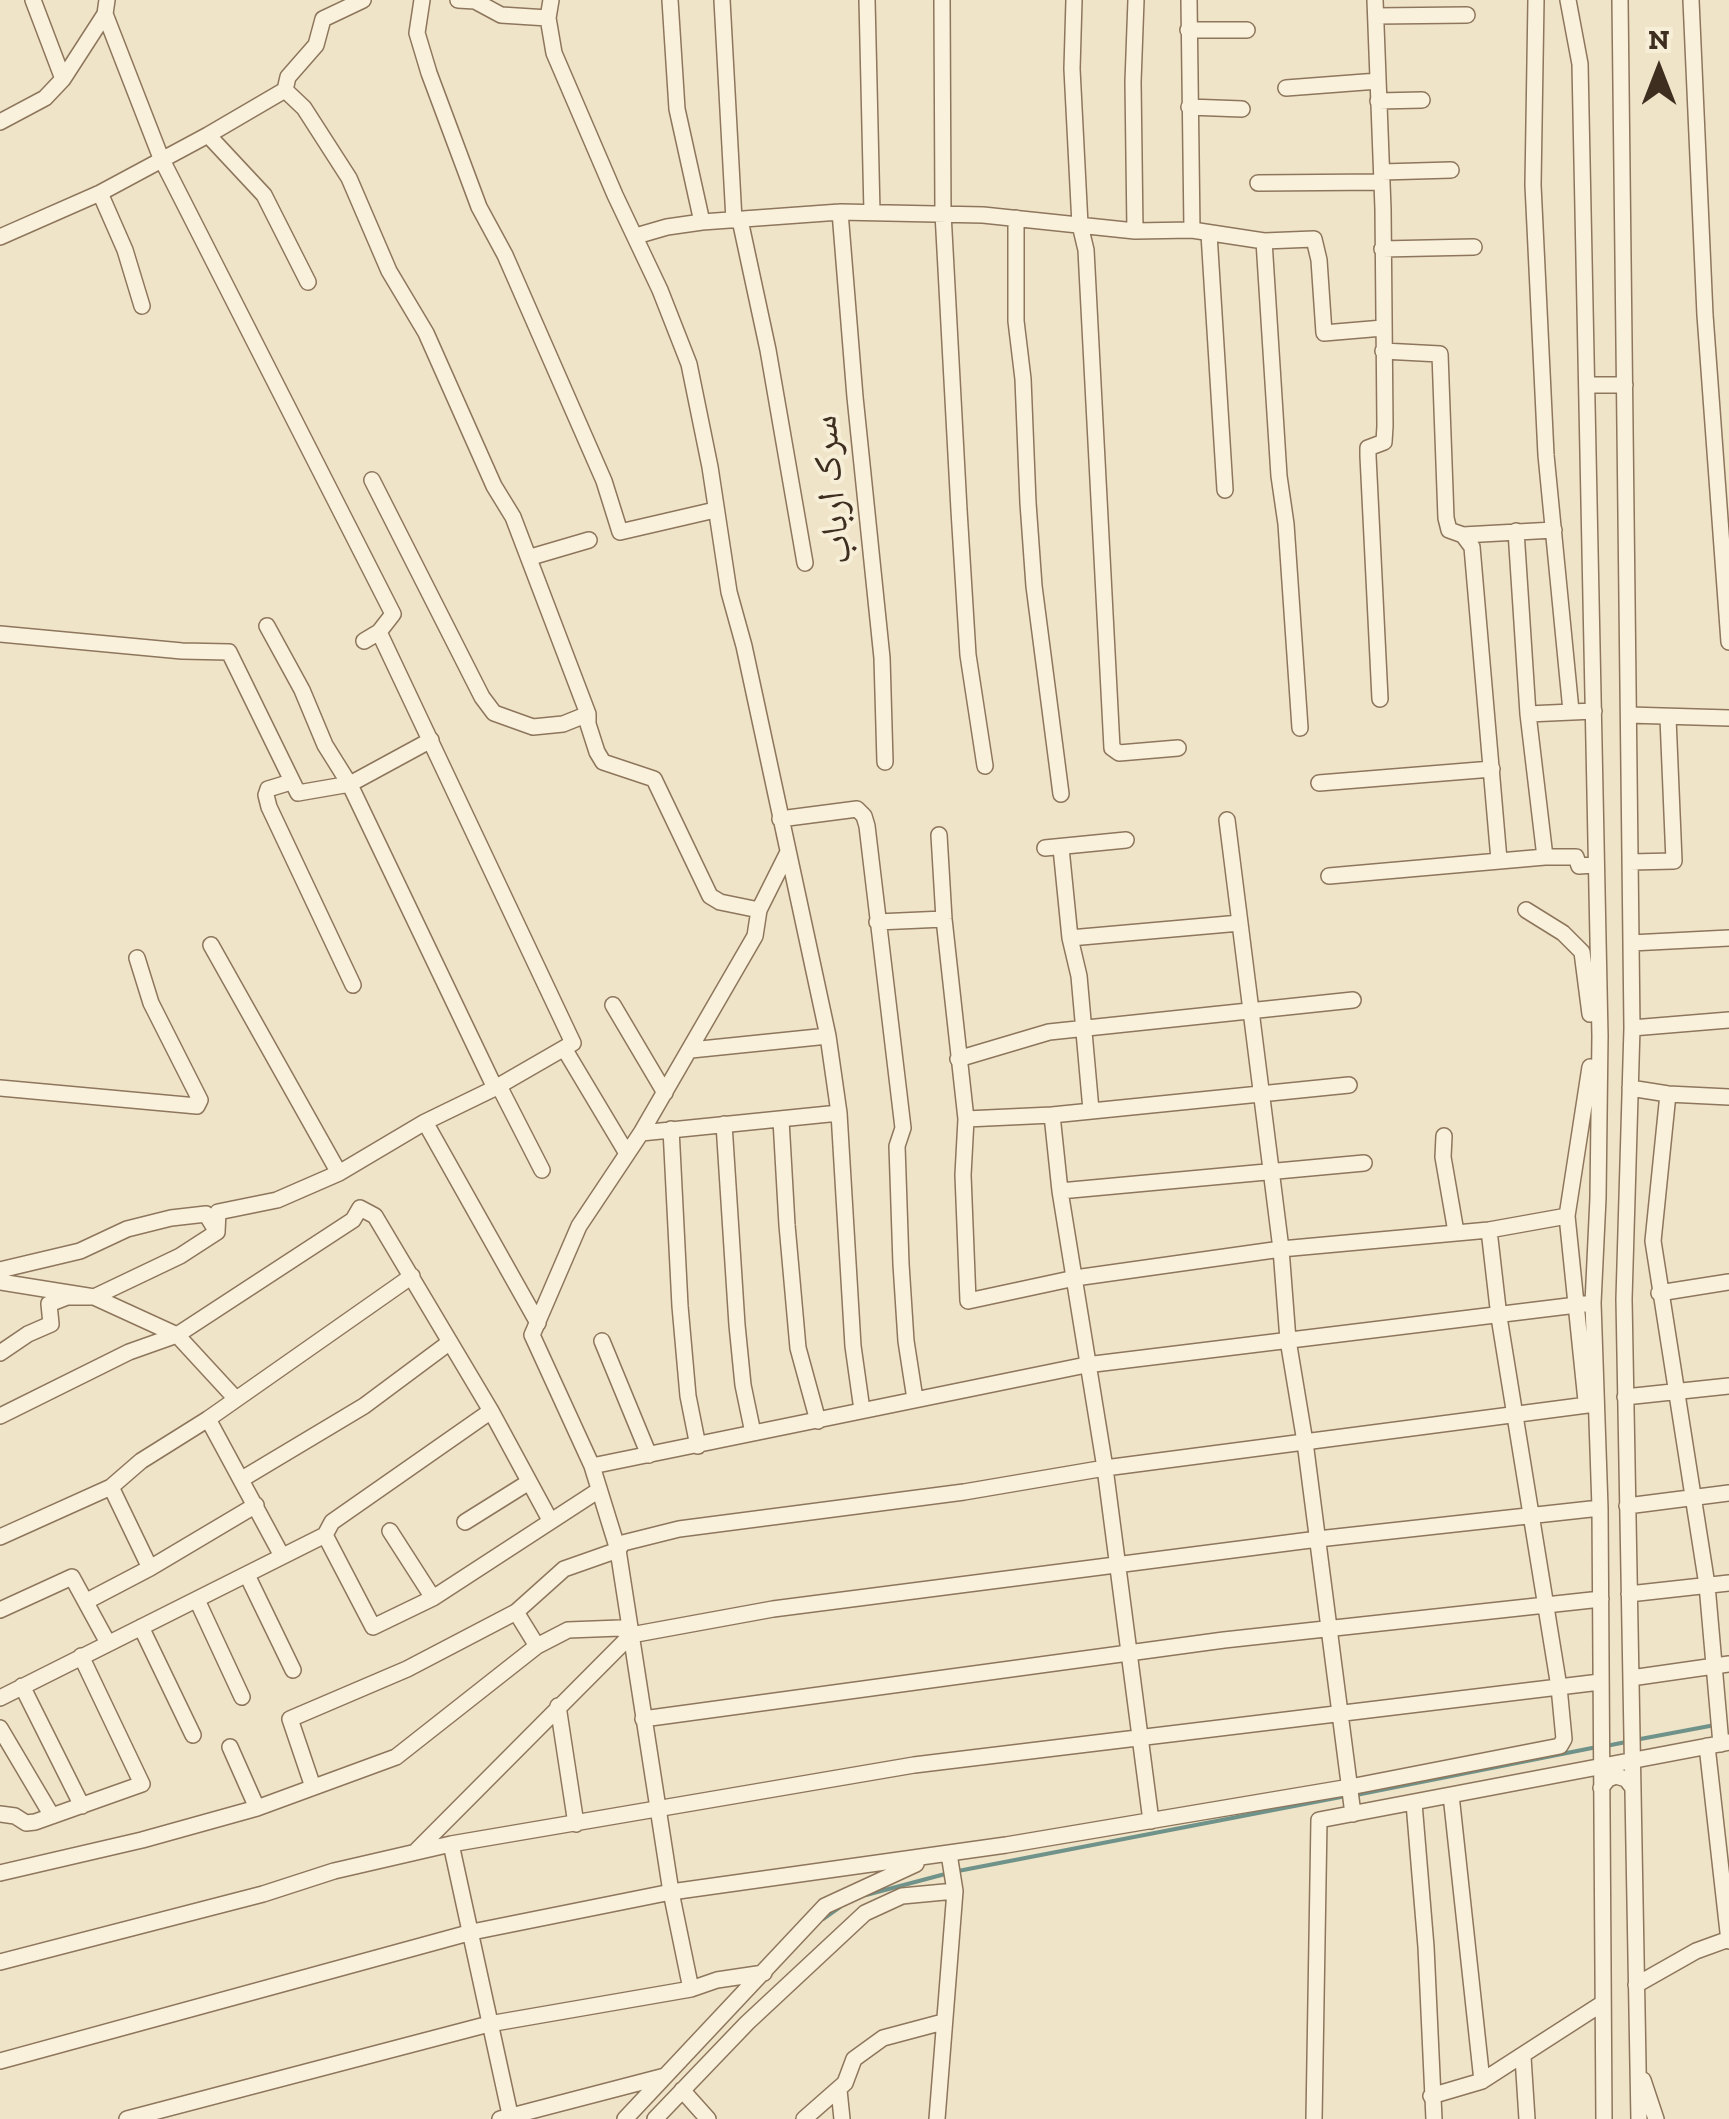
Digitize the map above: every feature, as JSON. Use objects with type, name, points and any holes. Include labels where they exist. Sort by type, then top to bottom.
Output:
[{"type":"street","points":[[32,0],[63,79]]},
{"type":"street","points":[[0,237],[100,192],[284,90],[288,76],[316,45],[324,20],[362,0]]},
{"type":"street","points":[[422,0],[417,33],[429,73],[480,207],[506,256],[604,481],[620,532],[715,510]]},
{"type":"street","points":[[458,0],[475,1],[501,15],[548,18]]},
{"type":"street","points":[[551,0],[548,18],[554,53],[688,364],[728,592],[744,646],[828,1036],[839,1113],[854,1346],[862,1410]]},
{"type":"street","points":[[670,0],[678,108],[702,222]]},
{"type":"street","points":[[722,0],[737,220],[772,369],[806,563]]},
{"type":"street","points":[[867,0],[872,212]]},
{"type":"street","points":[[942,0],[943,214],[968,654],[985,766]]},
{"type":"street","points":[[1074,0],[1072,69],[1080,225],[1086,250],[1112,748],[1119,753],[1178,748]]},
{"type":"street","points":[[1135,231],[1136,0]]},
{"type":"street","points":[[1189,0],[1189,107],[1225,490]]},
{"type":"street","points":[[1536,0],[1534,185],[1546,455],[1570,711]]},
{"type":"street","points":[[1568,0],[1580,64],[1600,1036],[1591,1404]]},
{"type":"street","points":[[1620,0],[1632,1028],[1624,1298],[1639,2119]]},
{"type":"street","points":[[1691,0],[1705,315],[1729,642]]},
{"type":"street","points":[[0,122],[45,98],[63,79],[106,7]]},
{"type":"street","points":[[106,7],[160,158],[393,614],[379,632],[364,641]]},
{"type":"street","points":[[1380,698],[1368,448],[1384,442],[1376,8],[1468,15]]},
{"type":"street","points":[[1188,30],[1246,30]]},
{"type":"street","points":[[1286,88],[1378,81]]},
{"type":"street","points":[[284,90],[304,108],[350,178],[390,271],[426,332],[494,486],[531,557],[603,762],[654,778],[710,896],[720,902],[759,910]]},
{"type":"street","points":[[1378,101],[1422,100]]},
{"type":"street","points":[[1189,107],[1242,109]]},
{"type":"street","points":[[208,135],[264,195],[308,282]]},
{"type":"street","points":[[1258,183],[1451,170]]},
{"type":"street","points":[[100,192],[125,250],[142,306]]},
{"type":"street","name":"سرک ارباب","points":[[840,212],[854,397],[882,658],[885,762]]},
{"type":"street","points":[[636,236],[702,222],[872,212],[1016,218],[1135,231],[1201,232],[1264,241],[1310,239],[1316,242],[1324,333],[1382,328]]},
{"type":"street","points":[[1016,218],[1016,320],[1023,379],[1029,520],[1061,794]]},
{"type":"street","points":[[1264,241],[1300,728]]},
{"type":"street","points":[[1382,248],[1474,247]]},
{"type":"street","points":[[1383,351],[1440,354],[1449,530],[1463,536],[1554,530]]},
{"type":"street","points":[[1587,385],[1625,385]]},
{"type":"street","points":[[372,480],[494,713],[532,727],[563,724],[588,714]]},
{"type":"street","points":[[1516,531],[1528,714],[1545,856]]},
{"type":"street","points":[[1463,536],[1472,548],[1499,860]]},
{"type":"street","points":[[531,557],[589,540]]},
{"type":"street","points":[[267,626],[542,1170]]},
{"type":"street","points":[[217,1232],[218,1212],[277,1200],[339,1173],[425,1122],[573,1044],[379,632]]},
{"type":"street","points":[[0,634],[229,652],[298,793],[350,784],[431,740]]},
{"type":"street","points":[[1528,714],[1594,712]]},
{"type":"street","points":[[1629,716],[1729,718]]},
{"type":"street","points":[[1630,862],[1674,862],[1668,718]]},
{"type":"street","points":[[1319,783],[1492,769]]},
{"type":"street","points":[[291,782],[268,789],[269,807],[354,985]]},
{"type":"street","points":[[780,820],[858,809],[864,816],[903,1128],[898,1146],[902,1264],[914,1399]]},
{"type":"street","points":[[1227,820],[1281,1249],[1288,1340],[1351,1799]]},
{"type":"street","points":[[939,835],[966,1120],[963,1175],[968,1301],[1074,1278],[1281,1249],[1489,1230],[1567,1216]]},
{"type":"street","points":[[1090,1110],[1079,976],[1053,848],[1126,840]]},
{"type":"street","points":[[691,1989],[643,1719],[618,1550],[592,1466],[532,1335],[579,1226],[641,1133],[755,936],[759,910],[788,852]]},
{"type":"street","points":[[1328,876],[1545,856],[1576,857],[1578,866],[1594,865]]},
{"type":"street","points":[[1526,910],[1563,932],[1582,952],[1594,1037],[1567,1216],[1600,1508],[1604,2119]]},
{"type":"street","points":[[877,922],[944,919]]},
{"type":"street","points":[[1070,938],[1240,923]]},
{"type":"street","points":[[1631,943],[1729,938]]},
{"type":"street","points":[[210,945],[339,1173]]},
{"type":"street","points":[[0,1088],[197,1106],[200,1100],[151,1003],[137,958]]},
{"type":"street","points":[[958,1059],[1049,1032],[1353,1000]]},
{"type":"street","points":[[613,1005],[665,1093]]},
{"type":"street","points":[[1632,1028],[1729,1020]]},
{"type":"street","points":[[691,1050],[828,1036]]},
{"type":"street","points":[[565,1050],[626,1152]]},
{"type":"street","points":[[966,1120],[1349,1085]]},
{"type":"street","points":[[1630,1088],[1729,1097]]},
{"type":"street","points":[[1636,1985],[1696,1950],[1729,1940],[1719,1744],[1722,1666],[1659,1293],[1652,1225],[1668,1094]]},
{"type":"street","points":[[641,1133],[839,1113]]},
{"type":"street","points":[[1052,1115],[1086,1366],[1105,1468],[1151,1821]]},
{"type":"street","points":[[781,1120],[798,1348],[818,1420]]},
{"type":"street","points":[[425,1122],[538,1323]]},
{"type":"street","points":[[724,1124],[737,1325],[752,1434]]},
{"type":"street","points":[[671,1129],[680,1306],[688,1396],[698,1446]]},
{"type":"street","points":[[1444,1136],[1443,1157],[1456,1232]]},
{"type":"street","points":[[1060,1191],[1364,1163]]},
{"type":"street","points":[[0,1416],[129,1352],[177,1335],[353,1220],[360,1208],[376,1216],[550,1520]]},
{"type":"street","points":[[0,1270],[80,1251],[128,1229],[171,1218],[206,1214],[217,1232]]},
{"type":"street","points":[[0,2061],[472,1932],[672,1892],[1151,1821],[1351,1799],[1560,1746],[1564,1739],[1559,1688],[1489,1230]]},
{"type":"street","points":[[0,1353],[51,1324],[50,1304],[68,1296],[94,1297],[180,1256],[217,1232]]},
{"type":"street","points":[[0,1537],[111,1487],[141,1460],[208,1419],[412,1276]]},
{"type":"street","points":[[0,1282],[94,1297],[177,1335],[236,1399]]},
{"type":"street","points":[[1659,1293],[1729,1282]]},
{"type":"street","points":[[592,1466],[1086,1366],[1593,1303]]},
{"type":"street","points":[[602,1340],[649,1455]]},
{"type":"street","points":[[242,1480],[364,1406],[450,1342]]},
{"type":"street","points":[[1626,1397],[1729,1386]]},
{"type":"street","points":[[314,1787],[290,1718],[407,1669],[516,1612],[564,1569],[618,1550],[623,1543],[678,1529],[1591,1404]]},
{"type":"street","points":[[0,1698],[325,1535],[332,1522],[490,1411]]},
{"type":"street","points":[[208,1419],[282,1556]]},
{"type":"street","points":[[466,1522],[528,1482]]},
{"type":"street","points":[[111,1487],[150,1568]]},
{"type":"street","points":[[325,1535],[373,1627],[433,1598],[599,1490]]},
{"type":"street","points":[[1628,1506],[1729,1494]]},
{"type":"street","points":[[87,1602],[256,1504]]},
{"type":"street","points":[[415,1852],[631,1636],[773,1609],[1318,1539],[1600,1508]]},
{"type":"street","points":[[390,1531],[433,1598]]},
{"type":"street","points":[[247,1575],[293,1670]]},
{"type":"street","points":[[0,1610],[67,1577],[75,1579],[108,1643]]},
{"type":"street","points":[[1629,1594],[1729,1583]]},
{"type":"street","points":[[643,1719],[1330,1627],[1601,1598]]},
{"type":"street","points":[[197,1600],[242,1697]]},
{"type":"street","points":[[516,1612],[537,1646]]},
{"type":"street","points":[[141,1627],[193,1735]]},
{"type":"street","points":[[0,1873],[257,1808],[396,1757],[537,1646],[568,1630],[620,1628],[631,1636]]},
{"type":"street","points":[[0,1814],[15,1816],[26,1823],[142,1784],[81,1656]]},
{"type":"street","points":[[1631,1678],[1722,1666]]},
{"type":"street","points":[[0,1962],[451,1844],[914,1766],[1600,1682]]},
{"type":"street","points":[[22,1686],[82,1806]]},
{"type":"street","points":[[558,1706],[576,1824]]},
{"type":"street","points":[[1600,1717],[1607,1727],[1617,1730],[1632,1724]]},
{"type":"street","points":[[0,1728],[52,1816]]},
{"type":"street","points":[[1314,2119],[1318,1820],[1351,1799],[1414,1803],[1719,1744]]},
{"type":"street","points":[[230,1747],[257,1808]]},
{"type":"street","points":[[1601,1788],[1616,1776],[1626,1779],[1633,1788]]},
{"type":"street","points":[[1451,1794],[1482,2081]]},
{"type":"street","points":[[1414,1803],[1434,2119]]},
{"type":"street","points":[[451,1844],[507,2118],[667,2076]]},
{"type":"street","points":[[937,2119],[954,1891],[941,1855]]},
{"type":"street","points":[[624,2119],[825,1906],[941,1855]]},
{"type":"street","points":[[655,2119],[748,2023],[865,1913],[902,1896],[954,1891]]},
{"type":"street","points":[[126,2119],[489,2024],[764,1973]]},
{"type":"street","points":[[1431,2096],[1482,2081],[1603,2003]]},
{"type":"street","points":[[804,2119],[846,2084],[854,2060],[883,2038],[943,2022]]},
{"type":"street","points":[[1523,2057],[1526,2119]]},
{"type":"street","points":[[1638,2062],[1656,2119]]},
{"type":"street","points":[[682,2090],[708,2119]]},
{"type":"street","points":[[839,2090],[842,2119]]},
{"type":"waterway","points":[[1635,1740],[1715,1725]]},
{"type":"waterway","points":[[1606,1746],[1626,1742]]},
{"type":"waterway","points":[[1356,1795],[1597,1747]]},
{"type":"waterway","points":[[958,1871],[1346,1796]]},
{"type":"waterway","points":[[866,1895],[949,1873]]},
{"type":"waterway","points":[[823,1919],[840,1907]]}]
